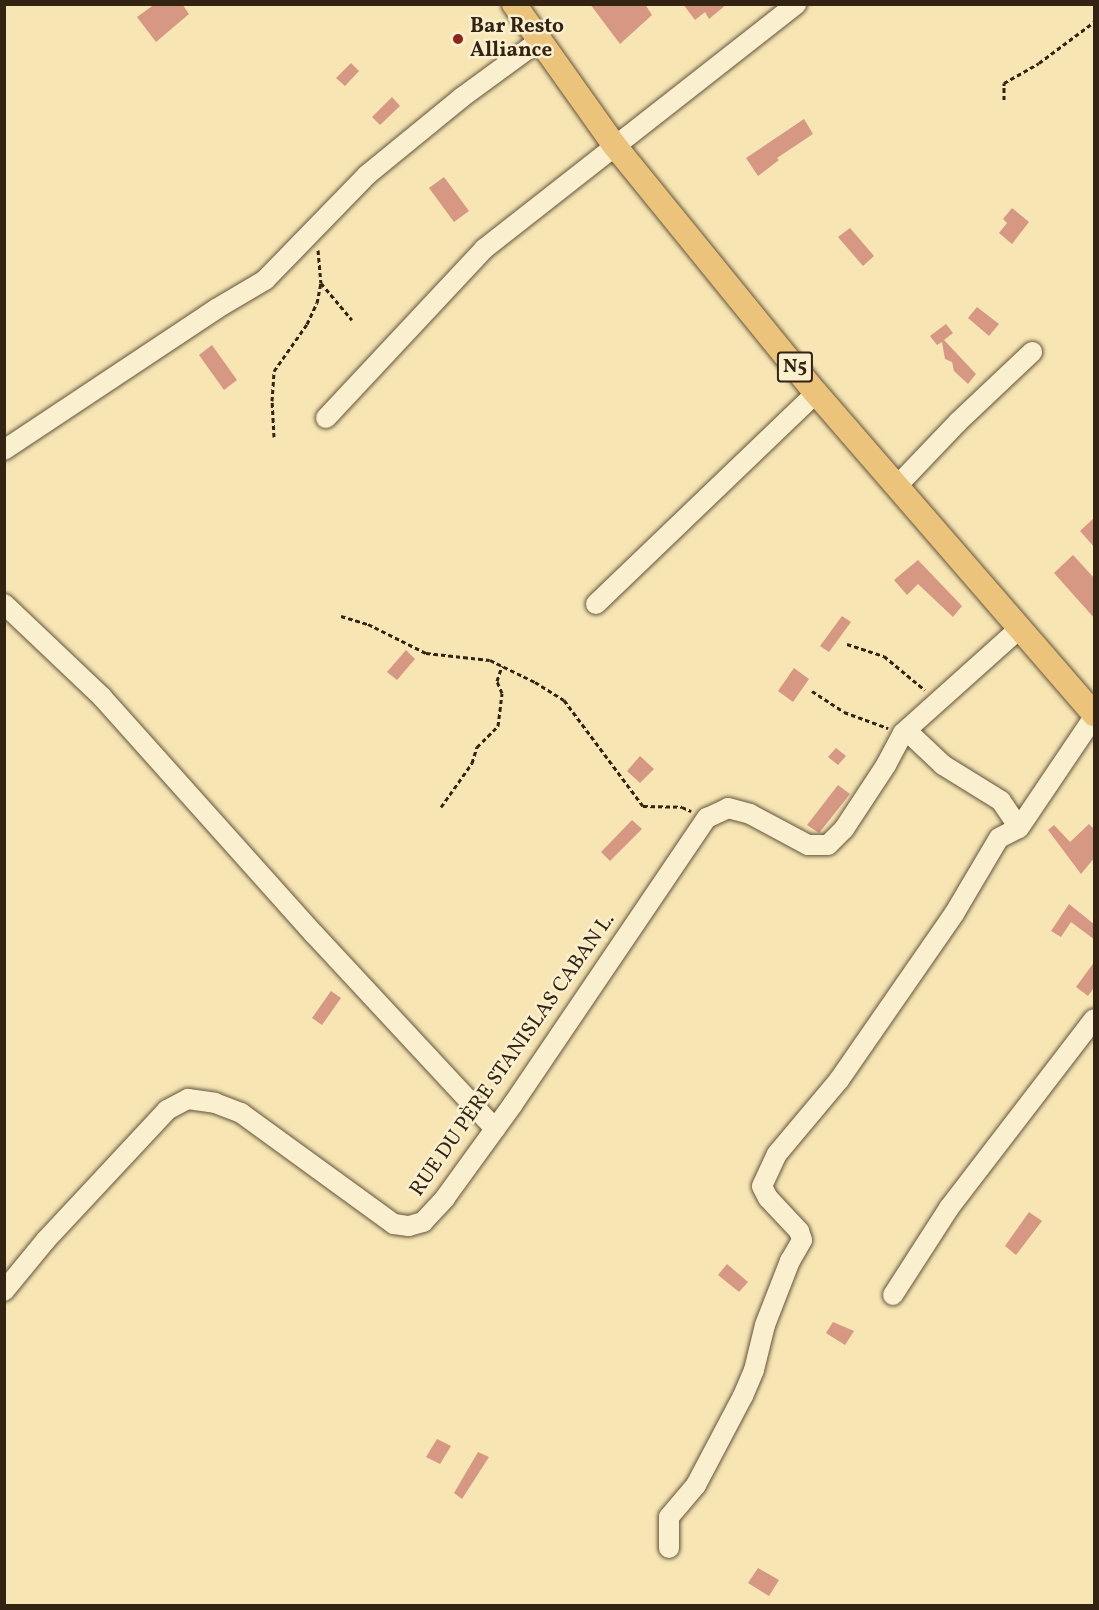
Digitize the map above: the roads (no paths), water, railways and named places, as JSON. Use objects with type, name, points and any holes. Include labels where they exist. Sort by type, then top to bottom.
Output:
[{"type":"main road","name":"N5","points":[[514,4],[615,146],[816,393],[1095,716]]},
{"type":"street","points":[[326,418],[483,249],[796,4]]},
{"type":"street","points":[[4,450],[216,309],[265,280],[367,175],[461,98],[539,41]]},
{"type":"street","points":[[897,486],[958,422],[1032,352]]},
{"type":"street","points":[[596,604],[816,393]]},
{"type":"street","points":[[4,603],[102,697],[314,934],[495,1130]]},
{"type":"street","points":[[1019,828],[1000,801],[943,765],[905,732],[1020,628]]},
{"type":"street","points":[[669,1548],[669,1517],[696,1485],[743,1396],[754,1371],[765,1325],[790,1261],[802,1240],[799,1231],[768,1198],[762,1186],[777,1154],[839,1080],[954,914],[999,838],[1019,828],[1095,716]]},
{"type":"street","name":"RUE DU PÈRE STANISLAS CABAN L.","points":[[4,1291],[45,1241],[167,1110],[188,1099],[215,1103],[241,1113],[394,1224],[415,1226],[429,1217],[445,1198],[495,1130],[707,818],[728,808],[750,814],[808,846],[828,845],[844,829],[905,732]]},
{"type":"street","points":[[893,1295],[949,1208],[1095,1019]]},
{"type":"place","name":"Bar Resto Alliance","points":[[458,39]]}]
